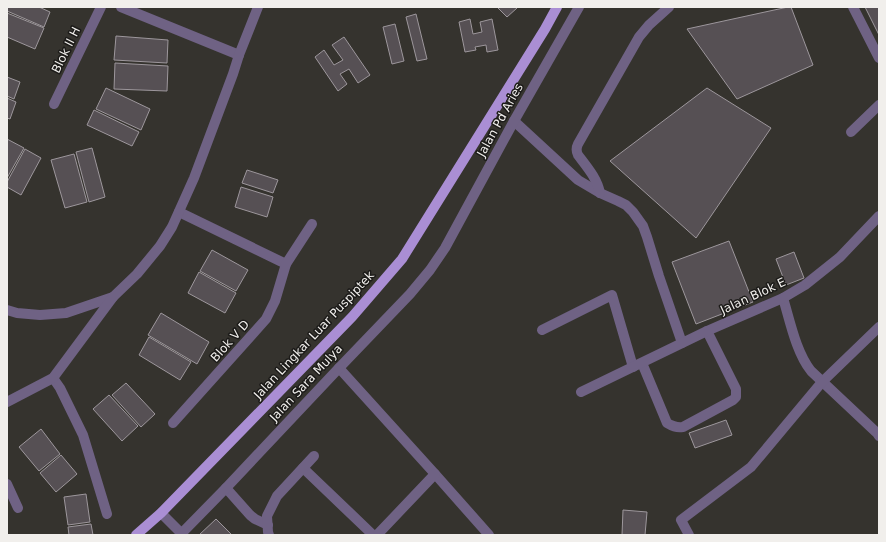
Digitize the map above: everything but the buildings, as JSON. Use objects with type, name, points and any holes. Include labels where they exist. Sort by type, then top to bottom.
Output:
[{"type":"main road","name":"Jalan Lingkar Luar Puspiptek","points":[[136,535],[161,512],[352,317],[402,260],[545,29],[557,7]]},
{"type":"street","name":"Blok II H","points":[[54,104],[101,7]]},
{"type":"street","points":[[121,7],[239,55]]},
{"type":"street","points":[[7,402],[53,378],[113,297],[137,274],[160,246],[172,227],[194,178],[258,7]]},
{"type":"street","name":"Jalan Pd Aries","points":[[446,248],[514,121],[579,7]]},
{"type":"street","points":[[600,193],[592,172],[578,156],[576,148],[639,37],[649,25],[669,7]]},
{"type":"street","points":[[852,7],[879,58]]},
{"type":"street","points":[[851,132],[879,105]]},
{"type":"street","points":[[514,121],[578,180],[600,193],[618,201],[633,212],[643,226],[682,343]]},
{"type":"street","points":[[179,212],[286,264]]},
{"type":"street","name":"Jalan Blok E","points":[[581,392],[707,330],[783,298],[805,285],[835,261],[879,216]]},
{"type":"street","name":"Blok V D","points":[[173,424],[266,319],[275,301],[286,264],[312,224]]},
{"type":"street","name":"Jalan Sara Mulya","points":[[181,534],[410,294],[446,248]]},
{"type":"street","points":[[542,330],[612,295],[637,365],[667,423],[677,428],[682,427],[736,397],[736,389],[707,330]]},
{"type":"street","points":[[7,310],[17,313],[40,315],[66,313],[113,297]]},
{"type":"street","points":[[783,298],[804,362],[822,382],[878,433]]},
{"type":"street","points":[[689,535],[681,520],[750,467],[822,382],[879,327]]},
{"type":"street","points":[[339,368],[489,535]]},
{"type":"street","points":[[53,378],[60,388],[83,435],[107,514]]},
{"type":"street","points":[[268,530],[267,516],[277,496],[314,456]]},
{"type":"street","points":[[303,468],[373,535]]},
{"type":"street","points":[[377,535],[435,474]]},
{"type":"street","points":[[7,484],[18,508]]},
{"type":"street","points":[[226,488],[250,515],[268,530]]},
{"type":"street","points":[[161,512],[181,534]]}]
